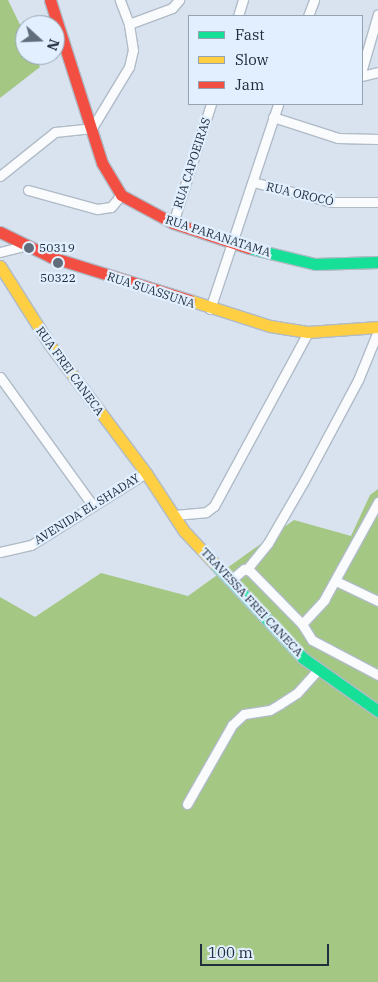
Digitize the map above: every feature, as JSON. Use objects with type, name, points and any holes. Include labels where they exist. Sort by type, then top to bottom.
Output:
[{"type":"street","name":"RUA PARANATAMA","points":[[50,0],[102,163],[121,194],[173,223],[232,242],[316,264],[378,262]]},
{"type":"street","points":[[0,176],[55,132],[92,128],[128,67],[133,50],[129,24],[120,0]]},
{"type":"street","points":[[129,24],[167,10],[179,0]]},
{"type":"street","points":[[238,15],[243,0]]},
{"type":"street","points":[[308,15],[314,0]]},
{"type":"street","points":[[363,66],[378,14]]},
{"type":"street","points":[[363,76],[378,72]]},
{"type":"street","name":"RUA CAPOEIRAS","points":[[173,223],[211,105]]},
{"type":"street","points":[[210,309],[278,105]]},
{"type":"street","points":[[273,118],[338,138],[378,138]]},
{"type":"street","name":"RUA OROCÓ","points":[[252,182],[332,202],[378,202]]},
{"type":"street","points":[[28,190],[96,209],[111,207],[121,194]]},
{"type":"street","name":"RUA SUASSUNA","points":[[0,232],[24,246],[210,309],[270,326],[308,332],[378,327]]},
{"type":"street","points":[[0,252],[24,246]]},
{"type":"street","name":"RUA FREI CANECA","points":[[0,266],[50,345],[146,473]]},
{"type":"street","points":[[232,579],[247,569],[268,543],[304,481],[358,380],[378,331]]},
{"type":"street","points":[[174,515],[206,512],[214,506],[308,332]]},
{"type":"street","points":[[0,376],[93,506]]},
{"type":"street","name":"AVENIDA EL SHADAY","points":[[0,552],[30,545],[146,473]]},
{"type":"street","name":"TRAVESSA FREI CANECA","points":[[146,473],[184,531],[232,579],[303,658],[318,670],[361,696],[378,711]]},
{"type":"street","points":[[302,624],[324,600],[336,581],[378,502]]},
{"type":"street","points":[[247,569],[302,624],[306,633],[318,644],[378,675]]},
{"type":"street","points":[[336,581],[378,601]]},
{"type":"street","points":[[186,804],[232,725],[244,714],[270,710],[280,704],[297,693],[318,670]]},
{"type":"green space","points":[[0,0],[8,0],[15,15],[15,65],[39,65],[40,67],[0,98]]},
{"type":"green space","points":[[378,489],[378,982],[0,982],[0,597],[35,617],[101,573],[188,596],[294,520],[351,536],[370,495]]},
{"type":"traffic: fast","points":[[249,248],[315,264],[378,262]]},
{"type":"traffic: fast","points":[[215,564],[303,658],[378,711]]},
{"type":"traffic: slow","points":[[0,266],[50,345],[146,473],[184,531],[215,564]]},
{"type":"traffic: slow","points":[[189,300],[270,326],[308,332],[378,327]]},
{"type":"traffic: jam","points":[[50,0],[102,163],[121,195],[173,223],[249,248]]},
{"type":"traffic: jam","points":[[0,232],[51,257],[189,300]]},
{"type":"place","name":"50319","points":[[29,248]]},
{"type":"place","name":"50322","points":[[58,263]]}]
